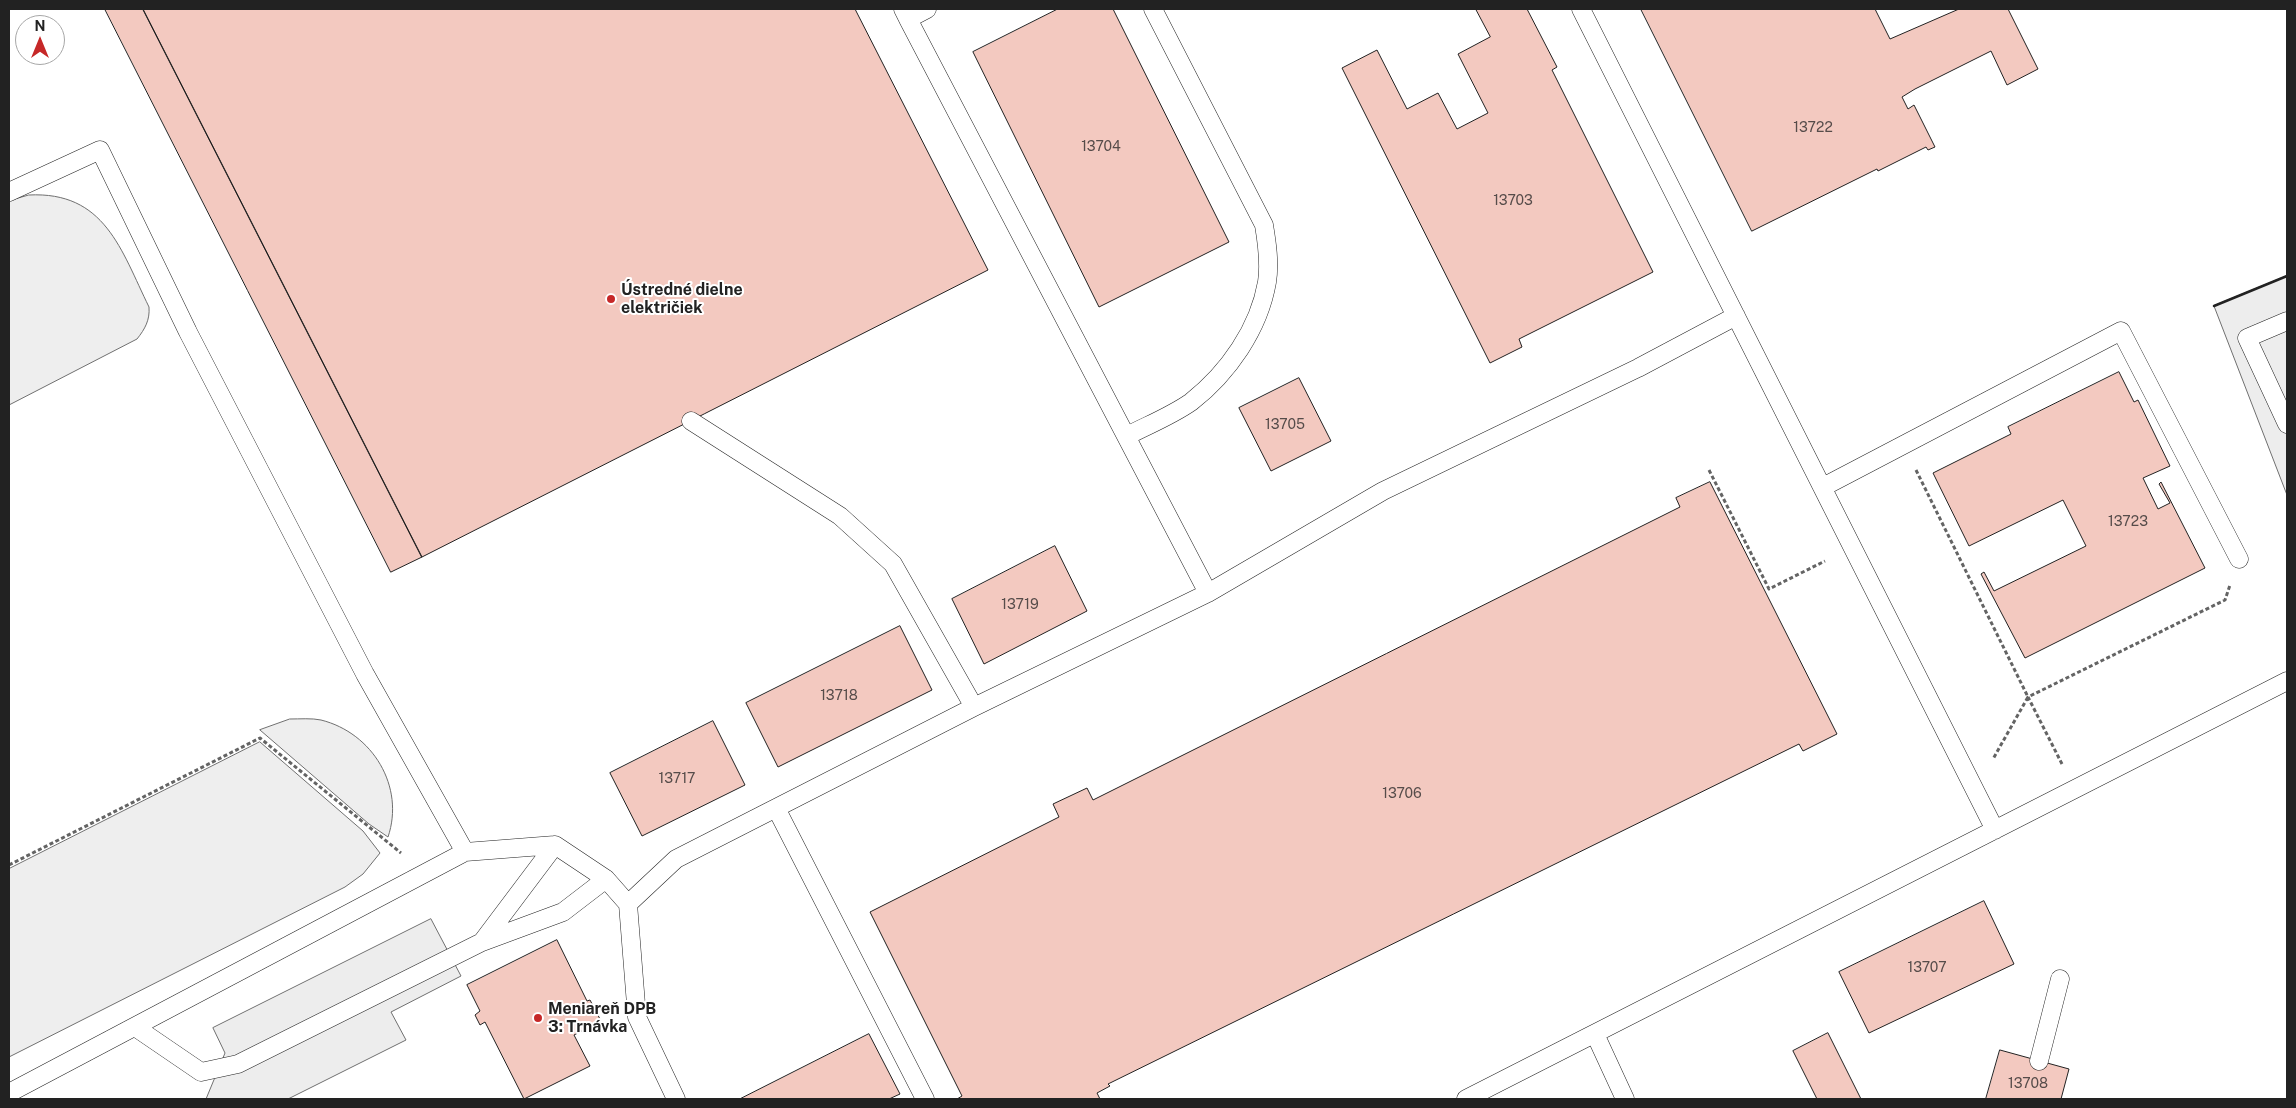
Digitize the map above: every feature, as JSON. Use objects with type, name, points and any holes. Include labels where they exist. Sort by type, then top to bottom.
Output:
[{"type":"lane","points":[[927,9],[906,14],[1208,592]]},
{"type":"lane","points":[[1127,436],[1190,402],[1233,361],[1257,313],[1267,282],[1268,250],[1264,225],[1153,9]]},
{"type":"lane","points":[[1581,9],[1995,830]]},
{"type":"lane","points":[[9,192],[100,150],[188,332],[365,674],[465,852]]},
{"type":"lane","points":[[628,904],[676,859],[974,706],[1208,592],[1382,491],[1638,368],[1736,316]]},
{"type":"lane","points":[[2287,321],[2247,338],[2287,424]]},
{"type":"lane","points":[[1822,488],[2121,330],[2238,558]]},
{"type":"lane","points":[[691,421],[840,516],[893,564],[974,706]]},
{"type":"lane","points":[[1466,1099],[2287,681]]},
{"type":"lane","points":[[776,808],[925,1099]]},
{"type":"lane","points":[[482,942],[555,845]]},
{"type":"lane","points":[[9,1093],[427,874],[465,852],[555,845],[606,879],[628,904],[637,1017],[676,1099]]},
{"type":"lane","points":[[135,1028],[201,1072],[238,1064],[482,942],[563,912],[606,879]]},
{"type":"lane","points":[[2039,1061],[2060,979]]},
{"type":"lane","points":[[1595,1034],[1625,1099]]},
{"type":"path","points":[[1903,445],[2075,789]]},
{"type":"path","points":[[1709,470],[1769,589],[1825,561]]},
{"type":"path","points":[[1975,790],[2028,697],[2225,600],[2238,558]]},
{"type":"path","points":[[9,865],[260,738],[427,874]]},
{"type":"shaded area","points":[[29,195],[55,196],[76,203],[93,214],[107,228],[119,245],[129,265],[149,307],[149,316],[137,339],[9,405],[9,201]]},
{"type":"shaded area","points":[[2287,276],[2287,495],[2214,306]]},
{"type":"shaded area","points":[[290,719],[317,719],[340,727],[356,737],[370,750],[388,781],[392,799],[392,818],[388,837],[369,824],[260,730]]},
{"type":"shaded area","points":[[260,742],[363,831],[380,853],[363,874],[345,887],[9,1057],[9,869]]},
{"type":"shaded area","points":[[431,919],[461,976],[391,1012],[406,1040],[288,1099],[206,1099],[225,1053],[213,1028]]},
{"type":"building","points":[[105,9],[143,9],[422,557],[391,572]]},
{"type":"building","name":"Ústredné dielne električiek","points":[[143,9],[855,9],[988,270],[422,557]]},
{"type":"building","points":[[1058,9],[1113,9],[1229,242],[1099,307],[973,52]]},
{"type":"building","points":[[1476,9],[1527,9],[1557,67],[1552,70],[1653,272],[1519,339],[1522,347],[1490,363],[1342,68],[1377,50],[1407,109],[1438,93],[1457,129],[1488,113],[1458,54],[1490,37]]},
{"type":"building","points":[[1641,9],[1875,9],[1890,39],[1959,9],[2008,9],[2038,69],[2007,85],[1991,51],[1915,89],[1902,97],[1908,109],[1914,105],[1935,147],[1928,150],[1926,147],[1878,171],[1877,169],[1752,231]]},
{"type":"building","points":[[2119,372],[2134,402],[2138,400],[2170,466],[2143,478],[2158,509],[2170,503],[2159,484],[2161,482],[2205,568],[2025,658],[1981,574],[1984,572],[1994,591],[2086,546],[2063,500],[1969,546],[1933,473],[2011,434],[2008,427]]},
{"type":"building","points":[[1299,378],[1331,441],[1271,471],[1239,408]]},
{"type":"building","points":[[1710,482],[1837,734],[1803,751],[1799,744],[1108,1084],[1110,1086],[1097,1093],[1100,1099],[957,1099],[962,1096],[870,912],[1059,817],[1053,804],[1087,788],[1093,800],[1680,507],[1676,498]]},
{"type":"building","points":[[1055,546],[1087,611],[984,664],[952,599]]},
{"type":"building","points":[[900,626],[932,690],[778,767],[746,703]]},
{"type":"building","points":[[713,721],[745,785],[642,836],[610,773]]},
{"type":"building","points":[[1984,901],[2014,964],[1869,1033],[1839,972]]},
{"type":"building","name":"Meniareň DPB 3: Trnávka","points":[[557,940],[587,1001],[590,1000],[601,1021],[574,1035],[590,1066],[524,1099],[485,1022],[480,1025],[475,1015],[480,1011],[467,985]]},
{"type":"building","points":[[1828,1033],[1861,1099],[1817,1099],[1793,1051]]},
{"type":"building","points":[[869,1034],[900,1094],[889,1099],[740,1099]]},
{"type":"building","points":[[2000,1050],[2069,1069],[2061,1099],[1986,1099]]},
{"type":"wall","points":[[2214,306],[2287,276]]},
{"type":"place","name":"Ústredné dielne električiek","points":[[611,299]]},
{"type":"place","name":"Meniareň DPB 3: Trnávka","points":[[538,1018]]}]
